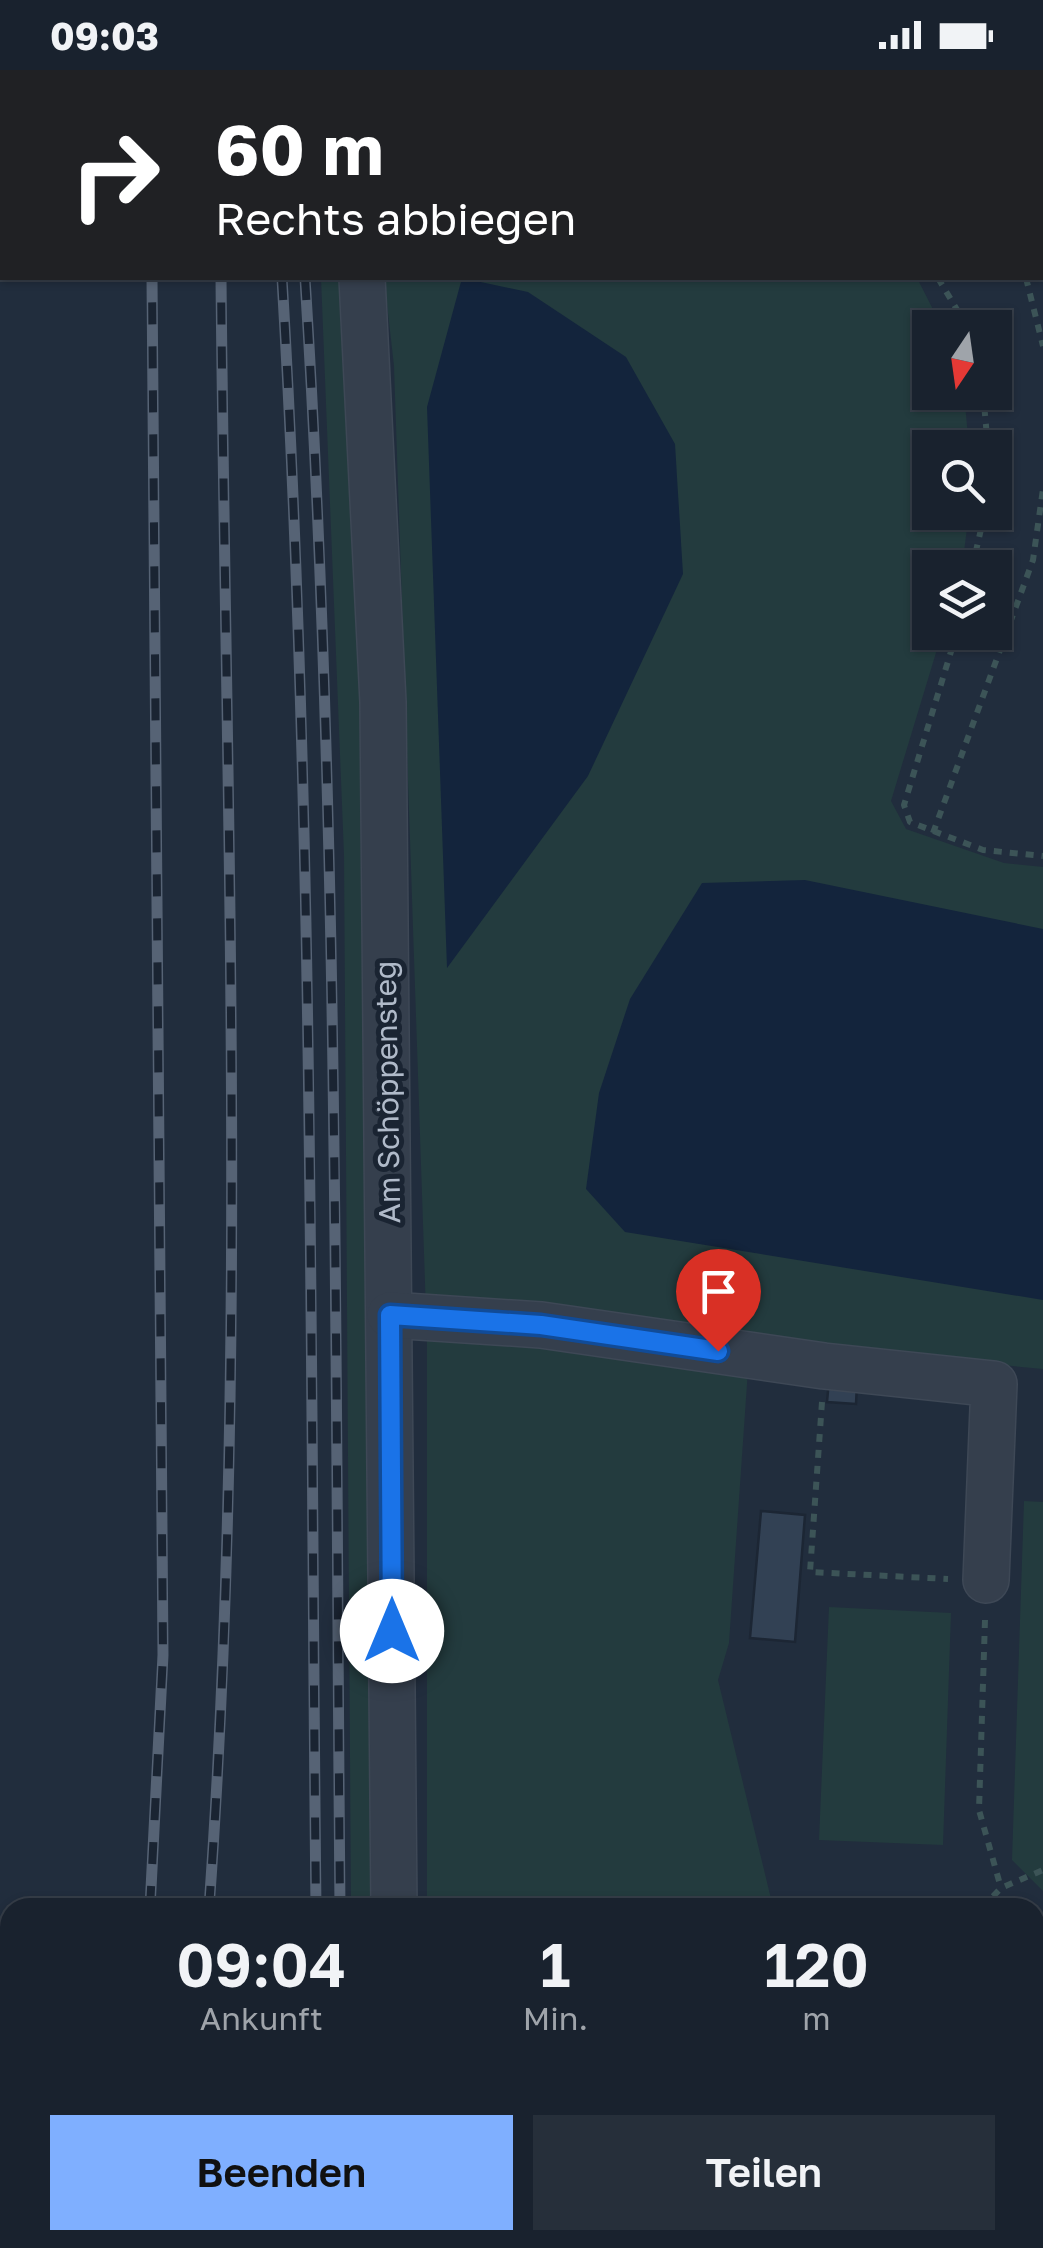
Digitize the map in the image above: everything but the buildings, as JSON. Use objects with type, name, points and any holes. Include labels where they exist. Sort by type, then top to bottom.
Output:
[{"type":"street","name":"Am Schöppensteg","points":[[362,280],[383,702],[394,1898]]},
{"type":"street","points":[[390,1315],[541,1325],[824,1366],[994,1384],[986,1580]]},
{"type":"path","points":[[939,280],[957,310]]},
{"type":"path","points":[[1026,280],[1043,346]]},
{"type":"path","points":[[933,833],[1033,560],[1043,489]]},
{"type":"path","points":[[951,650],[904,805],[910,822],[982,850],[1043,856]]},
{"type":"path","points":[[824,1366],[810,1572],[986,1580],[979,1810],[1001,1888]]},
{"type":"path","points":[[992,1898],[1001,1888],[1043,1870]]},
{"type":"green space","points":[[321,280],[348,280],[367,855],[380,1898],[351,1898],[344,855]]},
{"type":"green space","points":[[384,280],[918,280],[933,310],[912,310],[912,410],[966,410],[967,430],[912,430],[912,530],[967,530],[964,550],[912,550],[912,650],[937,650],[891,801],[906,829],[1004,863],[1043,867],[1043,1369],[750,1341],[729,1643],[718,1680],[771,1898],[427,1898],[427,1342],[394,366]]},
{"type":"green space","points":[[1024,1501],[1043,1502],[1043,1891],[1012,1860]]},
{"type":"green space","points":[[829,1607],[951,1613],[943,1845],[819,1840]]},
{"type":"water","points":[[461,280],[528,292],[626,357],[675,444],[683,574],[588,776],[447,968],[427,407]]},
{"type":"water","points":[[805,880],[1043,929],[1043,1300],[625,1232],[586,1189],[599,1093],[630,999],[702,883]]},
{"type":"railway","points":[[151,1898],[163,1655],[152,280]]},
{"type":"railway","points":[[210,1898],[221,1705],[231,1297],[221,280]]},
{"type":"railway","points":[[282,280],[305,888],[316,1898]]},
{"type":"railway","points":[[305,280],[330,888],[340,1898]]},
{"type":"route","points":[[392,1631],[390,1315],[541,1325],[718,1351]]}]
